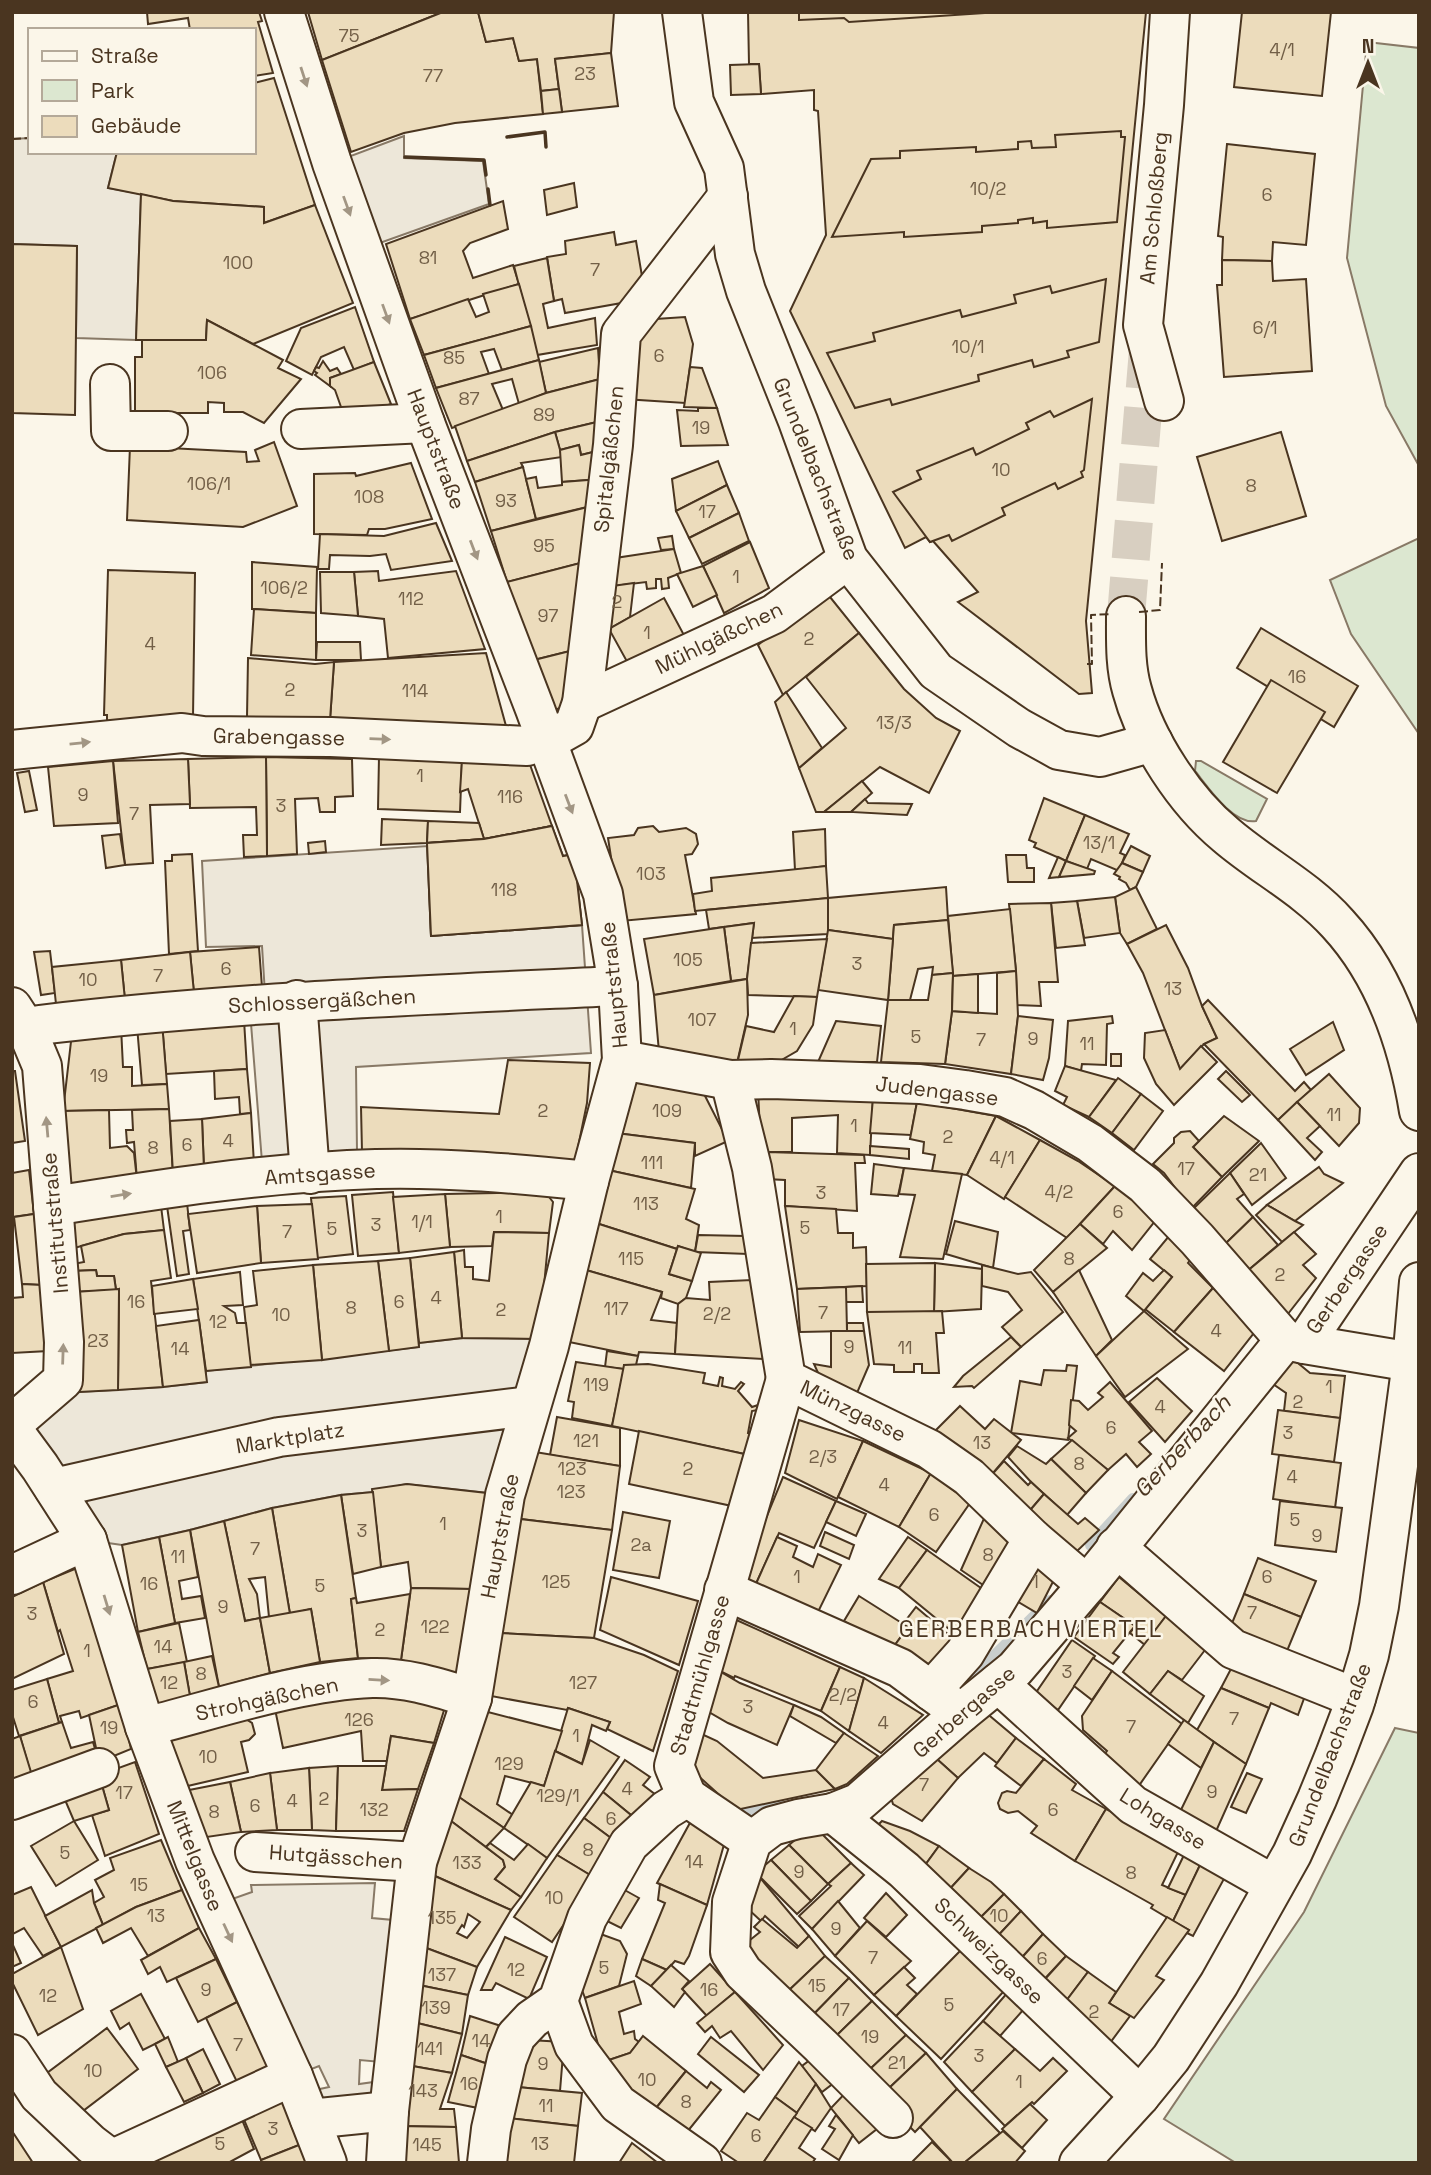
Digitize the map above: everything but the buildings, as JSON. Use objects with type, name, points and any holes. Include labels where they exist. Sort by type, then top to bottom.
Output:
[{"type":"street","name":"Hauptstraße","points":[[284,12],[332,163],[425,423],[603,894],[618,986],[622,1060],[549,1346],[505,1495],[472,1698],[417,1862],[389,2111],[386,2163]]},
{"type":"street","name":"Grundelbachstraße","points":[[681,12],[694,102],[724,168],[735,254],[760,329],[798,421],[848,559],[936,671],[1019,728],[1059,750],[1100,757],[1153,742]]},
{"type":"street","name":"Am Schloßberg","points":[[1164,401],[1143,325],[1170,12]]},
{"type":"street","name":"Spitalgäßchen","points":[[545,740],[573,726],[582,703],[613,445],[621,334],[728,196]]},
{"type":"street","points":[[110,384],[111,431],[168,431]]},
{"type":"street","points":[[301,429],[425,423]]},
{"type":"street","name":"Mühlgäßchen","points":[[582,703],[774,614],[848,559]]},
{"type":"street","points":[[1126,616],[1126,661],[1131,689],[1153,742],[1171,772],[1225,835],[1317,903],[1339,925],[1375,976],[1389,1004],[1410,1064],[1419,1111]]},
{"type":"street","name":"Grabengasse","points":[[12,750],[182,733],[203,736],[331,737],[527,746],[545,740]]},
{"type":"street","name":"Schlossergäßchen","points":[[20,1018],[38,1025],[125,1014],[297,1000],[618,986]]},
{"type":"street","points":[[297,1000],[310,1174]]},
{"type":"street","name":"Institutstraße","points":[[12,1426],[62,1380],[64,1342],[42,1066],[20,1018]]},
{"type":"street","name":"Judengasse","points":[[622,1060],[730,1080],[920,1084],[1004,1097],[1034,1110],[1090,1143],[1145,1185],[1294,1342]]},
{"type":"street","name":"Münzgasse","points":[[730,1080],[752,1168],[786,1379],[929,1449],[969,1477],[1033,1539],[1087,1585]]},
{"type":"street","name":"Amtsgasse","points":[[53,1206],[161,1189],[377,1169],[519,1174],[589,1181]]},
{"type":"street","name":"Gerbergasse","points":[[752,1840],[772,1826],[833,1813],[858,1803],[946,1702],[998,1683],[1015,1669],[1116,1547],[1294,1342],[1419,1173]]},
{"type":"street","name":"Grundelbachstraße","points":[[1079,2163],[1171,2058],[1219,1984],[1292,1854],[1317,1799],[1356,1698],[1369,1655],[1379,1606],[1412,1362],[1419,1282]]},
{"type":"street","points":[[1294,1342],[1412,1362]]},
{"type":"street","name":"Stadtmühlgasse","points":[[687,1797],[674,1766],[786,1379]]},
{"type":"street","name":"Marktplatz","points":[[54,1488],[279,1437],[530,1406]]},
{"type":"street","name":"Mittelgasse","points":[[12,1426],[86,1540],[145,1727],[195,1861],[293,2076],[327,2163]]},
{"type":"street","points":[[724,1590],[900,1668],[946,1702],[965,1653],[1033,1539]]},
{"type":"street","points":[[12,1575],[86,1540]]},
{"type":"street","points":[[1116,1547],[1233,1649],[1356,1698]]},
{"type":"street","name":"Strohgäßchen","points":[[145,1727],[309,1685],[373,1678],[424,1684],[472,1698]]},
{"type":"street","name":"Lohgasse","points":[[998,1683],[1133,1805],[1274,1885]]},
{"type":"street","points":[[12,1800],[99,1768]]},
{"type":"street","points":[[487,2163],[491,2129],[516,2036],[532,2019],[558,2001],[587,1918],[629,1844],[666,1810],[687,1797],[752,1840],[733,1902],[730,1952],[743,1972],[893,2119]]},
{"type":"street","name":"Schweizgasse","points":[[833,1813],[904,1870],[1140,2096]]},
{"type":"street","name":"Hutgässchen","points":[[255,1852],[417,1862]]},
{"type":"street","points":[[558,2001],[574,2045],[618,2104],[702,2163]]},
{"type":"street","points":[[12,2054],[26,2102],[115,2161],[293,2076]]},
{"type":"street","points":[[310,2119],[389,2111]]},
{"type":"green space","points":[[1367,42],[1419,48],[1419,466],[1386,406],[1347,258]]},
{"type":"green space","points":[[1419,538],[1419,734],[1351,634],[1330,580]]},
{"type":"green space","points":[[1196,761],[1201,761],[1267,799],[1256,821],[1239,817],[1222,804],[1195,771]]},
{"type":"green space","points":[[1395,1728],[1419,1733],[1419,2163],[1236,2163],[1164,2119],[1304,1912]]},
{"type":"shaded area","points":[[404,136],[404,158],[483,161],[489,204],[363,249],[332,163]]},
{"type":"shaded area","points":[[28,138],[28,154],[116,154],[108,188],[141,194],[136,340],[76,338],[77,246],[12,244],[12,139]]},
{"type":"shaded area","points":[[428,846],[431,936],[582,925],[591,1053],[356,1067],[357,1151],[262,1162],[250,1011],[266,1010],[262,946],[206,947],[202,861]]},
{"type":"shaded area","points":[[462,1338],[539,1339],[487,1493],[406,1484],[272,1508],[122,1545],[87,1540],[12,1429],[63,1380],[79,1392],[163,1387],[206,1382],[206,1371],[419,1347],[419,1343]]},
{"type":"shaded area","points":[[375,1883],[372,1918],[393,1920],[381,2062],[360,2060],[359,2084],[381,2081],[379,2101],[314,2111],[306,2092],[329,2087],[319,2066],[299,2074],[232,1899],[252,1892],[251,1885]]},
{"type":"waterway","name":"Gerberbach","points":[[1091,1545],[1133,1499]]},
{"type":"waterway","name":"Gerberbach","points":[[963,1687],[1050,1601]]},
{"type":"waterway","name":"Gerberbach","points":[[738,1814],[779,1805]]},
{"type":"tunnel","points":[[1126,616],[1148,350]]},
{"type":"fence","points":[[12,139],[28,138]]},
{"type":"fence","points":[[1139,612],[1160,610],[1162,563]]},
{"type":"fence","points":[[1087,664],[1092,664],[1091,615],[1111,614]]},
{"type":"wall","points":[[507,137],[545,132],[546,147]]},
{"type":"wall","points":[[405,157],[484,160],[486,175]]},
{"type":"wall","points":[[488,189],[490,205]]},
{"type":"district","name":"GERBERBACHVIERTEL","points":[[1031,1629]]}]
